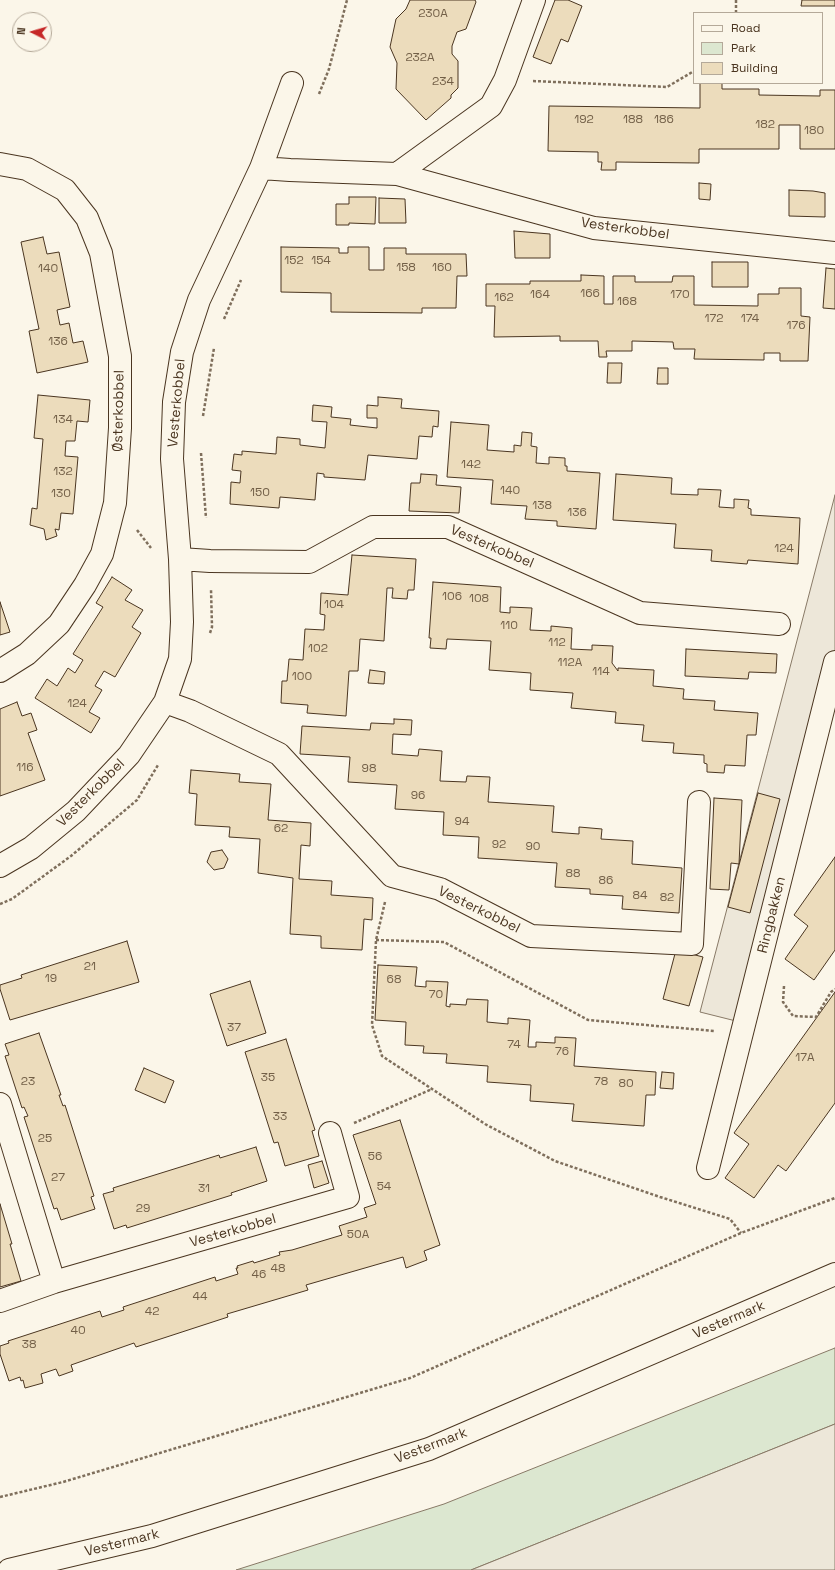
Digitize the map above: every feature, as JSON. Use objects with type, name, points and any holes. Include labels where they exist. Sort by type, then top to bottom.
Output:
[{"type":"street","points":[[397,174],[491,106],[505,80],[534,0]]},
{"type":"street","name":"Vesterkobbel","points":[[0,866],[31,848],[76,811],[129,755],[165,702],[180,659],[182,622],[180,559],[172,459],[174,402],[182,352],[199,300],[262,168],[292,83]]},
{"type":"street","name":"Østerkobbel","points":[[0,164],[27,169],[65,190],[88,218],[100,252],[120,356],[120,428],[115,503],[102,554],[85,585],[59,624],[27,654],[0,671]]},
{"type":"street","name":"Vesterkobbel","points":[[262,168],[397,174],[594,228],[835,253]]},
{"type":"street","name":"Vesterkobbel","points":[[180,559],[210,561],[309,562],[373,527],[448,527],[640,613],[779,624]]},
{"type":"street","name":"Ringbakken","points":[[708,1168],[835,662]]},
{"type":"street","points":[[165,702],[190,711],[279,754],[392,876]]},
{"type":"street","name":"Vesterkobbel","points":[[392,876],[440,889],[531,936],[692,944],[699,802]]},
{"type":"street","points":[[0,1104],[54,1282]]},
{"type":"street","name":"Vesterkobbel","points":[[0,1301],[54,1282],[348,1197],[330,1133]]},
{"type":"street","name":"Vestermark","points":[[9,1570],[152,1536],[429,1449],[835,1274]]},
{"type":"path","points":[[318,98],[329,69],[347,0]]},
{"type":"path","points":[[736,0],[736,12]]},
{"type":"path","points":[[505,80],[667,87],[693,72]]},
{"type":"path","points":[[222,322],[241,279]]},
{"type":"path","points":[[202,419],[214,344]]},
{"type":"path","points":[[201,450],[210,561],[212,627],[210,635]]},
{"type":"path","points":[[115,503],[157,555],[180,559]]},
{"type":"path","points":[[0,904],[12,899],[70,856],[137,800],[162,759]]},
{"type":"path","points":[[392,876],[376,940],[372,1025],[382,1056],[486,1124],[555,1160],[660,1197],[730,1219],[741,1233]]},
{"type":"path","points":[[376,940],[444,942],[588,1020],[742,1034]]},
{"type":"path","points":[[762,955],[784,974],[783,1002],[793,1016],[816,1017],[831,992],[835,989]]},
{"type":"path","points":[[330,1133],[432,1089]]},
{"type":"path","points":[[0,1497],[63,1482],[410,1378],[741,1233],[835,1198]]},
{"type":"green space","points":[[835,1348],[835,1424],[471,1570],[236,1570],[444,1504]]},
{"type":"shaded area","points":[[835,495],[835,662],[744,1023],[700,1012]]},
{"type":"shaded area","points":[[835,1424],[835,1570],[471,1570]]},
{"type":"building","points":[[410,0],[475,0],[476,2],[466,29],[457,32],[452,46],[452,54],[458,61],[458,88],[451,95],[451,98],[426,120],[396,89],[397,63],[390,47],[396,19],[406,9]]},
{"type":"building","points":[[555,0],[568,0],[582,6],[568,42],[561,39],[551,64],[533,57]]},
{"type":"building","points":[[802,0],[835,0],[835,6],[801,6]]},
{"type":"building","points":[[700,84],[722,84],[722,89],[759,89],[759,95],[820,96],[820,90],[835,90],[835,149],[800,149],[800,125],[779,125],[779,149],[699,149],[699,163],[616,162],[616,170],[601,170],[602,162],[598,162],[598,152],[548,151],[549,106],[700,108]]},
{"type":"building","points":[[699,183],[711,184],[710,200],[699,199]]},
{"type":"building","points":[[789,190],[825,193],[825,217],[789,216]]},
{"type":"building","points":[[349,197],[376,197],[375,224],[349,223],[349,225],[336,225],[336,204],[349,204]]},
{"type":"building","points":[[379,198],[405,199],[406,223],[379,223]]},
{"type":"building","points":[[514,231],[550,234],[550,258],[515,258]]},
{"type":"building","points":[[43,237],[47,254],[59,252],[70,307],[57,310],[60,325],[69,323],[73,343],[83,341],[88,362],[37,373],[29,331],[39,329],[21,242]]},
{"type":"building","points":[[281,247],[339,248],[339,253],[348,253],[348,247],[369,247],[369,270],[384,270],[384,248],[406,248],[406,254],[466,254],[467,276],[457,276],[456,308],[422,308],[422,313],[331,312],[331,293],[281,292]]},
{"type":"building","points":[[712,262],[748,262],[748,287],[712,287]]},
{"type":"building","points":[[826,268],[835,269],[835,309],[823,308]]},
{"type":"building","points":[[581,275],[604,276],[604,304],[613,304],[613,276],[635,276],[635,282],[672,282],[673,276],[694,276],[694,305],[758,306],[758,294],[779,294],[779,288],[801,288],[801,316],[810,317],[808,361],[780,361],[780,353],[764,353],[764,360],[694,359],[695,349],[674,349],[673,342],[632,341],[632,351],[606,351],[607,357],[599,357],[598,341],[560,341],[560,336],[494,337],[495,306],[486,306],[486,284],[530,284],[530,281],[581,281]]},
{"type":"building","points":[[608,363],[622,363],[621,383],[607,383]]},
{"type":"building","points":[[658,368],[668,368],[668,384],[657,384]]},
{"type":"building","points":[[38,395],[90,400],[88,422],[77,421],[75,441],[66,441],[65,456],[78,457],[73,514],[61,513],[59,530],[55,529],[57,536],[46,540],[44,529],[30,525],[32,508],[37,509],[43,439],[34,438]]},
{"type":"building","points":[[378,397],[402,399],[401,408],[439,411],[438,427],[433,426],[432,437],[419,436],[417,459],[368,455],[365,480],[324,477],[324,474],[317,473],[315,500],[280,497],[279,508],[230,504],[231,482],[240,483],[241,471],[232,470],[234,454],[242,455],[242,451],[276,454],[277,437],[300,439],[300,445],[325,448],[327,422],[312,421],[313,405],[332,407],[331,417],[351,419],[350,425],[377,428],[377,418],[367,418],[367,405],[378,406]]},
{"type":"building","points":[[451,422],[489,425],[487,450],[514,452],[514,445],[521,446],[522,432],[532,433],[531,446],[537,447],[536,463],[549,464],[549,457],[565,458],[565,466],[567,466],[567,471],[600,473],[596,529],[557,526],[557,521],[525,519],[527,506],[491,504],[493,480],[447,477]]},
{"type":"building","points":[[421,474],[437,475],[436,485],[461,487],[459,513],[409,511],[411,483],[420,483]]},
{"type":"building","points":[[616,474],[672,478],[671,494],[698,495],[698,489],[721,490],[719,507],[734,508],[734,499],[749,500],[748,508],[751,509],[751,515],[800,518],[798,564],[748,560],[747,564],[711,561],[712,550],[674,548],[676,524],[613,520]]},
{"type":"building","points":[[352,555],[416,559],[414,590],[408,590],[407,599],[392,598],[393,588],[387,588],[384,641],[360,639],[358,671],[349,671],[346,716],[307,713],[308,705],[281,703],[282,681],[287,681],[289,659],[303,660],[305,629],[324,630],[325,615],[320,614],[321,593],[348,595]]},
{"type":"building","points":[[112,577],[132,590],[125,600],[143,610],[132,627],[141,633],[115,677],[104,671],[95,686],[102,690],[89,712],[100,718],[91,733],[35,698],[47,679],[57,686],[68,668],[75,673],[83,660],[73,654],[103,607],[96,603]]},
{"type":"building","points":[[433,582],[501,587],[500,612],[510,613],[510,607],[532,608],[530,630],[551,631],[551,626],[572,628],[571,649],[592,650],[592,645],[613,646],[612,663],[618,671],[618,668],[654,670],[653,686],[684,689],[683,699],[715,701],[714,710],[758,713],[756,735],[747,735],[745,766],[725,765],[724,773],[707,772],[707,764],[704,763],[704,755],[673,753],[674,743],[642,741],[644,725],[615,723],[616,712],[571,708],[573,693],[530,690],[531,673],[489,670],[491,641],[447,639],[446,649],[430,648],[431,638],[429,638]]},
{"type":"building","points":[[0,602],[10,632],[0,635]]},
{"type":"building","points":[[686,649],[777,654],[776,673],[749,672],[748,679],[685,676]]},
{"type":"building","points":[[370,670],[385,672],[384,684],[368,683]]},
{"type":"building","points":[[17,702],[22,716],[31,713],[37,730],[28,733],[45,780],[0,796],[0,709]]},
{"type":"building","points":[[394,719],[412,720],[411,735],[393,734],[392,754],[418,756],[419,749],[442,751],[440,781],[466,782],[467,776],[490,777],[488,802],[554,806],[552,832],[579,834],[579,827],[602,829],[601,839],[633,841],[632,864],[682,868],[679,913],[622,909],[623,896],[590,894],[590,889],[555,887],[557,863],[478,858],[479,837],[443,835],[444,812],[395,809],[397,785],[348,782],[350,757],[300,754],[302,726],[370,730],[371,723],[394,724]]},
{"type":"building","points":[[191,770],[240,774],[239,782],[271,784],[268,820],[311,823],[310,846],[301,845],[299,879],[332,881],[331,895],[373,898],[372,920],[364,919],[362,950],[321,948],[321,936],[290,934],[293,878],[258,873],[260,839],[229,837],[230,827],[195,825],[197,794],[189,793]]},
{"type":"building","points":[[758,793],[780,799],[750,913],[728,907]]},
{"type":"building","points":[[714,798],[742,800],[739,864],[731,863],[729,890],[710,889]]},
{"type":"building","points":[[222,850],[228,859],[224,868],[214,870],[207,862],[211,852]]},
{"type":"building","points":[[835,857],[835,950],[814,980],[785,959],[808,926],[794,915]]},
{"type":"building","points":[[127,941],[139,982],[10,1020],[0,985],[22,978],[21,975]]},
{"type":"building","points":[[676,950],[703,957],[689,1006],[663,999]]},
{"type":"building","points":[[378,965],[417,967],[415,986],[426,987],[426,981],[448,982],[446,1006],[450,1007],[450,1004],[466,1005],[467,999],[488,1000],[487,1022],[508,1024],[508,1018],[530,1020],[528,1047],[536,1047],[536,1042],[555,1043],[555,1037],[576,1038],[574,1066],[656,1072],[655,1095],[646,1095],[644,1126],[572,1121],[574,1104],[530,1101],[531,1085],[487,1082],[488,1066],[446,1063],[447,1054],[423,1053],[424,1046],[405,1045],[406,1022],[375,1020]]},
{"type":"building","points":[[250,981],[266,1033],[227,1046],[210,994]]},
{"type":"building","points":[[835,992],[835,1103],[786,1171],[778,1165],[754,1198],[725,1178],[749,1144],[734,1133]]},
{"type":"building","points":[[39,1033],[61,1095],[59,1095],[63,1106],[65,1105],[94,1196],[91,1197],[95,1209],[61,1220],[57,1208],[54,1209],[24,1117],[28,1116],[24,1107],[22,1108],[5,1056],[9,1055],[5,1044]]},
{"type":"building","points":[[286,1039],[315,1130],[312,1131],[319,1156],[285,1166],[278,1142],[274,1143],[245,1052]]},
{"type":"building","points":[[144,1068],[174,1081],[165,1103],[135,1090]]},
{"type":"building","points":[[662,1072],[674,1073],[673,1089],[660,1088]]},
{"type":"building","points":[[400,1120],[440,1245],[424,1251],[427,1260],[406,1268],[403,1257],[306,1285],[308,1290],[227,1314],[228,1317],[136,1347],[134,1343],[71,1365],[73,1371],[59,1376],[56,1369],[41,1374],[43,1383],[25,1388],[23,1380],[21,1381],[20,1377],[9,1381],[0,1354],[0,1346],[9,1343],[8,1341],[100,1311],[102,1317],[124,1310],[123,1307],[215,1277],[216,1281],[238,1274],[236,1268],[238,1268],[237,1266],[253,1261],[254,1263],[280,1255],[279,1252],[292,1250],[342,1235],[339,1226],[367,1217],[364,1208],[376,1204],[353,1135]]},
{"type":"building","points":[[256,1147],[267,1181],[231,1193],[232,1195],[127,1228],[126,1225],[114,1229],[103,1194],[114,1191],[113,1188],[219,1155],[220,1158]]},
{"type":"building","points":[[322,1161],[329,1183],[314,1188],[308,1165]]},
{"type":"building","points":[[0,1204],[21,1281],[0,1287]]}]
